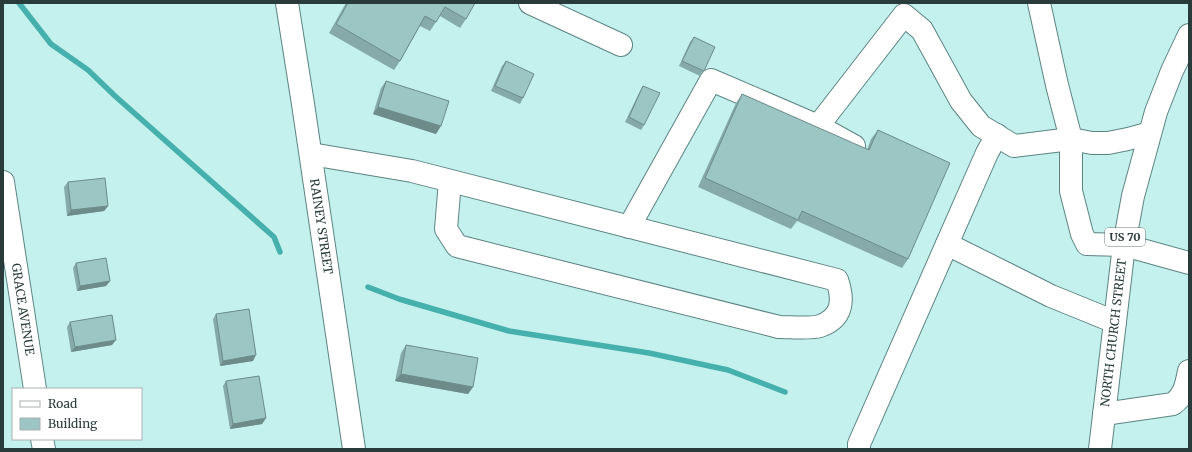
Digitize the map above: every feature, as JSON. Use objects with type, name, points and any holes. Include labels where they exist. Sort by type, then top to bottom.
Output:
[{"type":"street","name":"RAINEY STREET","points":[[287,3],[311,154],[354,449]]},
{"type":"street","points":[[530,3],[621,45]]},
{"type":"street","points":[[1039,3],[1057,85],[1071,139],[1071,191],[1082,234],[1087,244],[1124,245],[1189,263]]},
{"type":"street","points":[[818,126],[900,9],[922,30],[961,101],[981,126],[1014,146],[1071,139],[1092,143],[1108,143],[1150,133]]},
{"type":"street","name":"NORTH CHURCH STREET","points":[[1100,449],[1124,245],[1133,196],[1150,133],[1172,72],[1189,35]]},
{"type":"street","points":[[629,227],[711,80],[818,126],[854,146]]},
{"type":"street","points":[[859,449],[859,444],[987,153],[997,136]]},
{"type":"street","points":[[311,154],[412,171],[836,280],[840,290],[841,305],[836,316],[819,326],[779,327],[457,246],[446,229],[450,181]]},
{"type":"street","name":"GRACE AVENUE","points":[[3,182],[6,228],[35,388]]},
{"type":"street","points":[[947,244],[1051,296],[1115,322]]},
{"type":"street","points":[[1104,414],[1173,404],[1180,399],[1184,393],[1189,371]]},
{"type":"building","points":[[348,3],[475,3],[466,19],[445,7],[436,22],[425,16],[400,61],[336,24]]},
{"type":"building","points":[[694,37],[715,47],[704,71],[682,61]]},
{"type":"building","points":[[506,61],[534,74],[523,98],[495,86]]},
{"type":"building","points":[[386,81],[449,101],[441,126],[378,107]]},
{"type":"building","points":[[643,86],[660,93],[644,125],[629,117]]},
{"type":"building","points":[[742,94],[869,150],[878,130],[950,163],[908,259],[802,211],[798,220],[705,178]]},
{"type":"building","points":[[105,178],[108,206],[71,210],[68,182]]},
{"type":"building","points":[[106,258],[110,281],[80,286],[76,263]]},
{"type":"building","points":[[249,309],[256,355],[223,361],[216,314]]},
{"type":"building","points":[[112,315],[116,340],[75,347],[70,322]]},
{"type":"building","points":[[406,345],[478,358],[473,387],[401,374]]},
{"type":"building","points":[[259,376],[266,418],[233,424],[226,381]]},
{"type":"waterway","points":[[19,3],[51,44],[88,70],[115,96],[274,237],[280,252]]},
{"type":"waterway","points":[[368,287],[399,299],[509,331],[649,353],[728,370],[785,392]]}]
